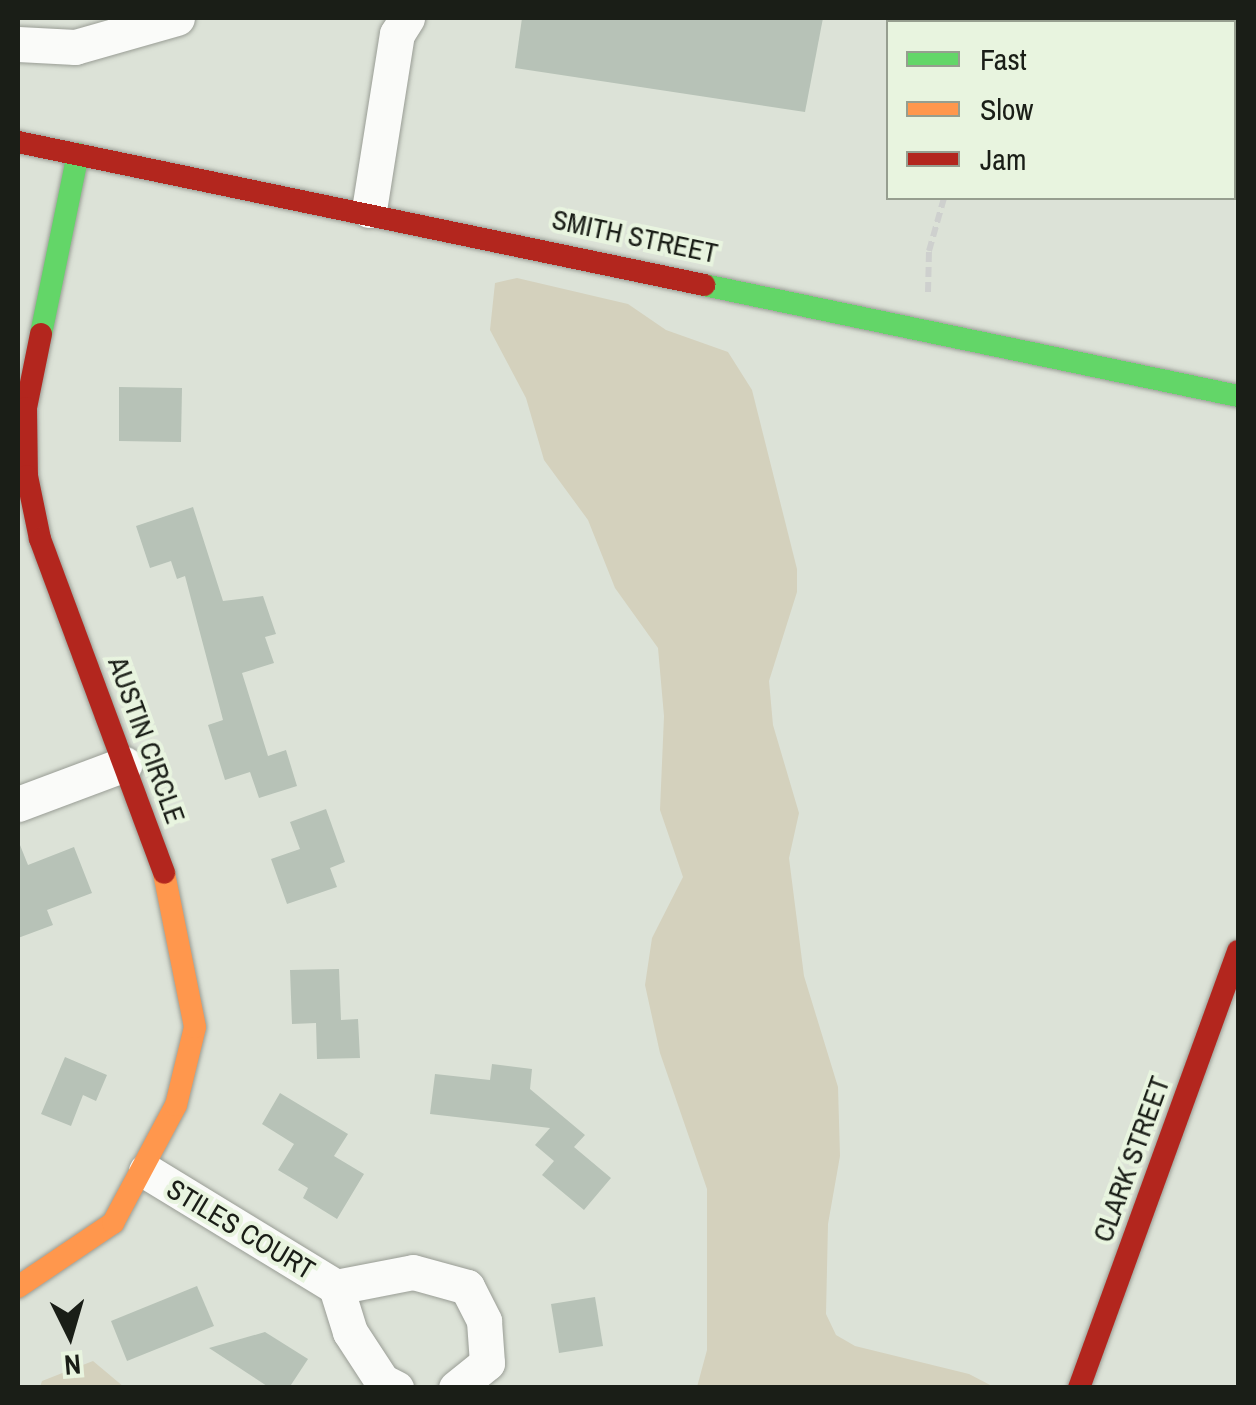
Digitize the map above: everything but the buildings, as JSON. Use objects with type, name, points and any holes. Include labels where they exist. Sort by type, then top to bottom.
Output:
[{"type":"street","points":[[18,44],[74,47],[177,18]]},
{"type":"street","points":[[369,210],[392,23]]},
{"type":"street","name":"SMITH STREET","points":[[18,142],[369,210],[1238,396]]},
{"type":"street","name":"AUSTIN CIRCLE","points":[[18,1287],[71,1258],[113,1223],[146,1171],[176,1105],[195,1028],[168,883],[40,539],[27,476],[26,408],[78,154]]},
{"type":"street","points":[[18,804],[125,764]]},
{"type":"street","name":"CLARK STREET","points":[[1079,1388],[1238,951]]},
{"type":"street","name":"STILES COURT","points":[[146,1171],[336,1287],[350,1332],[382,1382],[396,1388]]},
{"type":"street","name":"STILES COURT","points":[[336,1287],[413,1272],[467,1287],[484,1320],[487,1363],[456,1388]]},
{"type":"path","points":[[928,294],[929,251],[943,200]]},
{"type":"shaded area","points":[[517,278],[628,304],[666,330],[728,352],[752,390],[797,569],[797,592],[769,681],[773,725],[799,813],[789,858],[804,976],[838,1087],[840,1156],[828,1224],[826,1314],[836,1335],[855,1346],[969,1374],[994,1387],[697,1387],[707,1350],[707,1189],[660,1053],[645,985],[652,938],[683,877],[660,810],[664,716],[658,648],[615,588],[588,520],[544,460],[526,398],[490,330],[495,283]]},
{"type":"shaded area","points":[[93,1361],[124,1387],[40,1387],[42,1381]]},
{"type":"traffic: fast","points":[[41,334],[78,154]]},
{"type":"traffic: fast","points":[[704,285],[1238,396]]},
{"type":"traffic: slow","points":[[18,1287],[113,1223],[176,1105],[195,1027],[164,873]]},
{"type":"traffic: jam","points":[[18,142],[704,285]]},
{"type":"traffic: jam","points":[[41,334],[26,408],[27,476],[40,539],[164,873]]},
{"type":"traffic: jam","points":[[1079,1388],[1238,951]]}]
